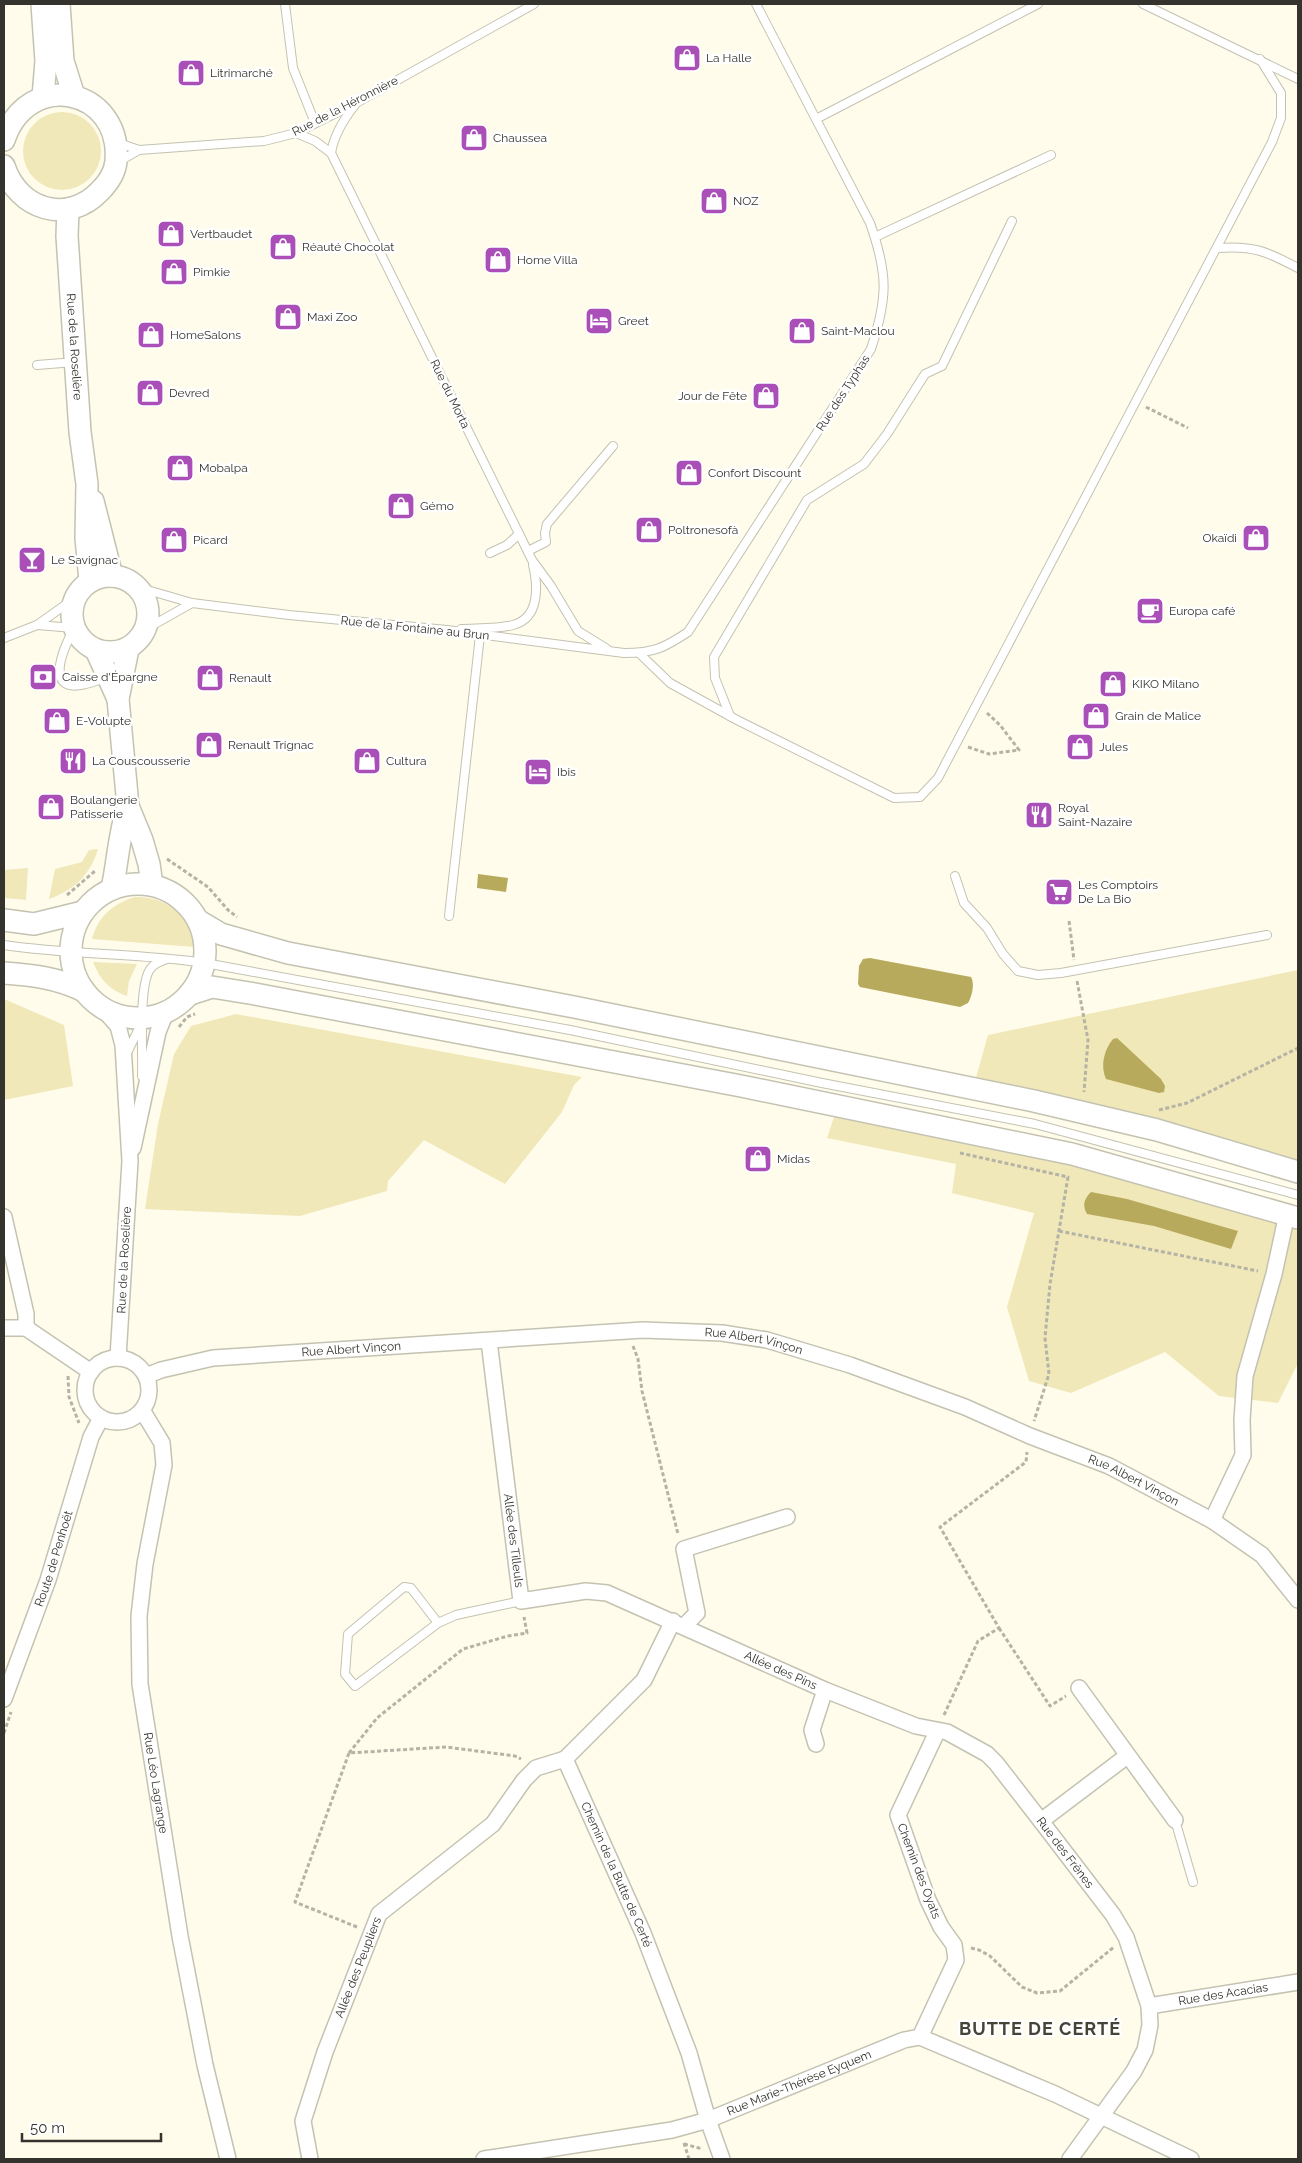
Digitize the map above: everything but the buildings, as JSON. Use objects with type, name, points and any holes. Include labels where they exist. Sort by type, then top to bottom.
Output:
[{"type":"main road","points":[[42,4],[46,61],[44,97]]},
{"type":"main road","points":[[59,4],[63,61],[74,96]]},
{"type":"main road","points":[[4,140],[9,125],[26,106],[44,97],[54,95],[74,96],[92,105],[106,119],[116,142],[116,163],[109,182],[91,201],[68,209],[50,209],[31,203],[17,192],[5,172]]},
{"type":"main road","name":"Rue de la Roselière","points":[[68,209],[80,432],[87,484],[86,538],[90,582]]},
{"type":"main road","name":"Rue de la Roselière","points":[[87,484],[103,536],[112,576]]},
{"type":"main road","points":[[96,650],[118,652],[128,649],[135,644],[146,629],[148,607],[144,596],[137,587],[122,578],[112,576],[101,577],[90,582],[75,598],[72,608],[74,628],[79,637],[96,650],[118,699]]},
{"type":"main road","points":[[128,649],[118,699],[128,806],[142,840],[149,864],[152,885]]},
{"type":"main road","points":[[112,889],[120,850],[121,827],[128,806]]},
{"type":"main road","points":[[84,991],[74,972],[71,950],[72,937],[83,912],[101,895],[112,889],[131,884],[152,885],[166,889],[179,898],[190,908],[199,921],[206,949],[205,963],[193,1004]]},
{"type":"main road","points":[[4,920],[34,924],[83,912]]},
{"type":"main road","points":[[199,921],[222,934],[288,953],[574,1006],[1034,1101],[1157,1130],[1298,1172]]},
{"type":"main road","points":[[4,973],[52,978],[66,982],[84,991],[101,1007],[121,1016],[172,1021],[179,1005],[193,1004],[212,987],[254,994],[741,1086],[1072,1154],[1292,1216]]},
{"type":"street","name":"Rue de la Roselière","points":[[101,1007],[118,1026],[125,1060],[130,1161],[118,1358]]},
{"type":"street","name":"Rue de la Roselière","points":[[130,1161],[141,1117],[156,1040],[172,1021]]},
{"type":"street","points":[[1213,1521],[1243,1455],[1242,1420],[1245,1376],[1292,1216]]},
{"type":"street","points":[[4,1217],[26,1314],[26,1328]]},
{"type":"street","points":[[4,1328],[26,1328],[91,1372]]},
{"type":"street","name":"Rue Albert Vinçon","points":[[146,1376],[161,1370],[213,1358],[627,1331],[685,1330],[722,1333],[767,1340],[859,1368],[965,1407],[1030,1436],[1110,1466],[1213,1521],[1262,1555],[1298,1600]]},
{"type":"street","name":"Allée des Tilleuls","points":[[489,1341],[521,1601],[586,1591],[607,1593],[679,1623]]},
{"type":"street","points":[[118,1358],[134,1363],[146,1376],[149,1394],[142,1410],[127,1420],[110,1421],[101,1418],[93,1411],[85,1392],[86,1382],[91,1372],[103,1362],[118,1358]]},
{"type":"street","name":"Rue Léo Lagrange","points":[[142,1410],[162,1443],[164,1465],[145,1564],[139,1616],[140,1684],[180,1936],[205,2065],[228,2159]]},
{"type":"street","name":"Route de Penhoët","points":[[4,1699],[48,1580],[91,1437],[101,1418]]},
{"type":"street","points":[[536,1768],[565,1759],[644,1680],[679,1623],[697,1613],[684,1549],[787,1517]]},
{"type":"street","name":"Allée des Pins","points":[[679,1623],[825,1690],[812,1730],[816,1744]]},
{"type":"street","points":[[1079,1688],[1175,1820]]},
{"type":"street","name":"Rue des Frênes","points":[[825,1690],[916,1726],[937,1732],[947,1732],[986,1754],[996,1762],[1113,1915],[1126,1937],[1149,2006],[1150,2025],[1144,2050],[1134,2071],[1070,2159]]},
{"type":"street","name":"Chemin des Oyats","points":[[937,1732],[898,1815],[928,1900],[941,1927],[954,1945]]},
{"type":"street","points":[[1041,1820],[1127,1756]]},
{"type":"street","name":"Chemin de la Butte de Certé","points":[[565,1759],[644,1933],[689,2053],[708,2120],[722,2159]]},
{"type":"street","name":"Allée des Peupliers","points":[[310,2159],[303,2121],[325,2052],[379,1914],[493,1824],[524,1780],[536,1768]]},
{"type":"street","points":[[954,1945],[956,1960],[920,2037],[1047,2091],[1191,2159]]},
{"type":"street","name":"Rue des Acacias","points":[[1149,2006],[1298,1982]]},
{"type":"street","name":"Rue Marie-Thérèse Eyquem","points":[[484,2159],[672,2130],[708,2120],[904,2040],[920,2037]]},
{"type":"lane","points":[[285,4],[292,68],[315,124]]},
{"type":"lane","name":"Rue de la Héronnière","points":[[139,150],[264,141],[296,133],[358,102],[534,4]]},
{"type":"lane","name":"Rue des Typhas","points":[[639,653],[662,648],[688,632],[871,349],[881,318],[884,283],[881,255],[870,223],[756,4]]},
{"type":"lane","points":[[816,119],[1038,4]]},
{"type":"lane","points":[[1143,4],[1298,79]]},
{"type":"lane","points":[[639,653],[670,683],[730,716],[894,798],[920,797],[938,778],[978,704],[1272,142],[1280,118],[1281,93],[1260,59]]},
{"type":"lane","points":[[331,153],[333,142],[344,118],[358,102]]},
{"type":"lane","name":"Rue du Morta","points":[[296,133],[315,141],[331,153],[532,560],[551,586],[578,631],[612,652]]},
{"type":"lane","points":[[116,142],[139,150]]},
{"type":"lane","points":[[116,163],[139,150]]},
{"type":"lane","points":[[875,237],[1050,155]]},
{"type":"lane","points":[[730,716],[715,678],[714,657],[808,500],[864,464],[925,374],[942,366],[1012,221]]},
{"type":"lane","points":[[1218,248],[1240,246],[1264,251],[1298,268]]},
{"type":"lane","points":[[37,365],[76,362]]},
{"type":"lane","points":[[528,551],[546,542],[545,534],[548,524],[613,446]]},
{"type":"lane","points":[[490,553],[507,544],[519,534]]},
{"type":"lane","points":[[448,630],[514,625],[529,615],[536,600],[537,582],[532,560]]},
{"type":"lane","name":"Rue de la Fontaine au Brun","points":[[137,587],[192,603],[314,618],[448,630],[612,652],[639,653]]},
{"type":"lane","points":[[4,638],[37,625],[75,598]]},
{"type":"lane","points":[[146,629],[192,603]]},
{"type":"lane","points":[[37,625],[74,628],[63,649],[60,662],[64,682],[70,685],[79,685],[108,677]]},
{"type":"lane","points":[[449,916],[480,635]]},
{"type":"lane","points":[[955,876],[964,903],[987,928],[1003,954],[1018,970],[1038,974],[1075,970],[1267,935]]},
{"type":"lane","points":[[4,945],[32,949],[71,950],[172,958],[570,1030],[832,1085],[1035,1124],[1298,1195]]},
{"type":"lane","points":[[141,1117],[144,983],[150,969],[159,961],[172,958]]},
{"type":"lane","points":[[125,1060],[144,1018]]},
{"type":"lane","points":[[438,1624],[411,1588],[404,1587],[348,1634],[345,1674],[355,1686],[438,1624],[456,1615],[521,1601]]},
{"type":"lane","points":[[1175,1820],[1193,1882]]},
{"type":"path","points":[[1136,403],[1188,428]]},
{"type":"path","points":[[956,744],[989,754],[1019,750],[1000,725],[978,704]]},
{"type":"path","points":[[160,858],[166,858],[208,887],[228,910],[240,919]]},
{"type":"path","points":[[59,898],[67,895],[96,870]]},
{"type":"path","points":[[1069,920],[1075,970],[1088,1040],[1084,1092]]},
{"type":"path","points":[[172,1021],[187,1017],[193,1004]]},
{"type":"path","points":[[1158,1110],[1187,1103],[1298,1048]]},
{"type":"path","points":[[1068,1177],[1050,1284],[1045,1338],[1049,1374],[1030,1436],[1026,1462],[940,1527],[999,1628],[1050,1706],[1079,1688]]},
{"type":"path","points":[[1059,1231],[1274,1274]]},
{"type":"path","points":[[627,1331],[638,1359],[642,1390],[680,1542],[684,1549]]},
{"type":"path","points":[[66,1370],[69,1378],[70,1397],[80,1426]]},
{"type":"path","points":[[371,1933],[295,1902],[349,1754],[377,1718],[463,1650],[527,1632],[521,1601]]},
{"type":"path","points":[[937,1732],[978,1641],[999,1628]]},
{"type":"path","points":[[349,1754],[446,1746],[516,1756],[536,1768]]},
{"type":"path","points":[[954,1945],[979,1950],[990,1956],[1022,1987],[1037,1993],[1060,1991],[1126,1937]]},
{"type":"path","points":[[690,2159],[684,2144],[699,2148]]},
{"type":"shaded area","points":[[62,112],[77,115],[90,123],[98,136],[101,151],[98,166],[90,179],[77,187],[62,190],[47,187],[34,179],[26,166],[23,151],[26,136],[34,123],[47,115]]},
{"type":"shaded area","points":[[98,849],[86,874],[66,891],[49,899],[55,869],[82,862],[89,850]]},
{"type":"shaded area","points":[[28,868],[26,900],[4,898],[4,870]]},
{"type":"shaded area","points":[[478,874],[508,878],[506,892],[477,888]]},
{"type":"shaded area","points":[[135,897],[157,900],[175,910],[188,926],[194,947],[92,939],[102,917],[113,907]]},
{"type":"shaded area","points":[[870,958],[971,977],[972,994],[968,1003],[960,1007],[860,987],[858,984],[859,966],[863,959]]},
{"type":"shaded area","points":[[93,962],[137,964],[129,981],[127,996],[115,991],[106,983]]},
{"type":"shaded area","points":[[1298,970],[1298,1164],[975,1081],[988,1035]]},
{"type":"shaded area","points":[[4,999],[64,1025],[73,1086],[4,1100]]},
{"type":"shaded area","points":[[236,1014],[582,1077],[574,1085],[562,1112],[505,1184],[424,1140],[388,1181],[387,1191],[300,1216],[145,1209],[158,1124],[174,1054],[191,1026]]},
{"type":"shaded area","points":[[1117,1038],[1161,1079],[1165,1086],[1164,1092],[1159,1093],[1106,1079],[1103,1069],[1105,1053],[1113,1039]]},
{"type":"shaded area","points":[[834,1117],[1103,1171],[1298,1227],[1298,1363],[1278,1403],[1219,1396],[1165,1352],[1071,1393],[1029,1381],[1007,1307],[1034,1213],[952,1193],[956,1164],[827,1138]]},
{"type":"shaded area","points":[[1091,1192],[1127,1199],[1238,1231],[1231,1249],[1154,1226],[1087,1214],[1084,1202]]},
{"type":"place","name":"La Halle","points":[[687,58]]},
{"type":"place","name":"Litrimarché","points":[[191,73]]},
{"type":"place","name":"Chaussea","points":[[474,138]]},
{"type":"place","name":"NOZ","points":[[714,201]]},
{"type":"place","name":"Vertbaudet","points":[[171,234]]},
{"type":"place","name":"Réauté Chocolat","points":[[283,247]]},
{"type":"place","name":"Home Villa","points":[[498,260]]},
{"type":"place","name":"Pimkie","points":[[174,272]]},
{"type":"place","name":"Maxi Zoo","points":[[288,317]]},
{"type":"place","name":"Greet","points":[[599,321]]},
{"type":"place","name":"Saint-Maclou","points":[[802,331]]},
{"type":"place","name":"HomeSalons","points":[[151,335]]},
{"type":"place","name":"Devred","points":[[150,393]]},
{"type":"place","name":"Jour de Fête","points":[[766,396]]},
{"type":"place","name":"Mobalpa","points":[[180,468]]},
{"type":"place","name":"Confort Discount","points":[[689,473]]},
{"type":"place","name":"Gémo","points":[[401,506]]},
{"type":"place","name":"Poltronesofà","points":[[649,530]]},
{"type":"place","name":"Okaïdi","points":[[1256,538]]},
{"type":"place","name":"Picard","points":[[174,540]]},
{"type":"place","name":"Le Savignac","points":[[32,560]]},
{"type":"place","name":"Europa café","points":[[1150,611]]},
{"type":"place","name":"Caisse d'Épargne","points":[[43,677]]},
{"type":"place","name":"Renault","points":[[210,678]]},
{"type":"place","name":"KIKO Milano","points":[[1113,684]]},
{"type":"place","name":"Grain de Malice","points":[[1096,716]]},
{"type":"place","name":"E-Volupte","points":[[57,721]]},
{"type":"place","name":"Renault Trignac","points":[[209,745]]},
{"type":"place","name":"Jules","points":[[1080,747]]},
{"type":"place","name":"La Couscousserie","points":[[73,761]]},
{"type":"place","name":"Cultura","points":[[367,761]]},
{"type":"place","name":"Ibis","points":[[538,772]]},
{"type":"place","name":"Boulangerie Patisserie","points":[[51,807]]},
{"type":"place","name":"Royal Saint-Nazaire","points":[[1039,815]]},
{"type":"place","name":"Les Comptoirs De La Bio","points":[[1059,892]]},
{"type":"place","name":"Midas","points":[[758,1159]]},
{"type":"district","name":"BUTTE DE CERTÉ","points":[[1040,2028]]}]
